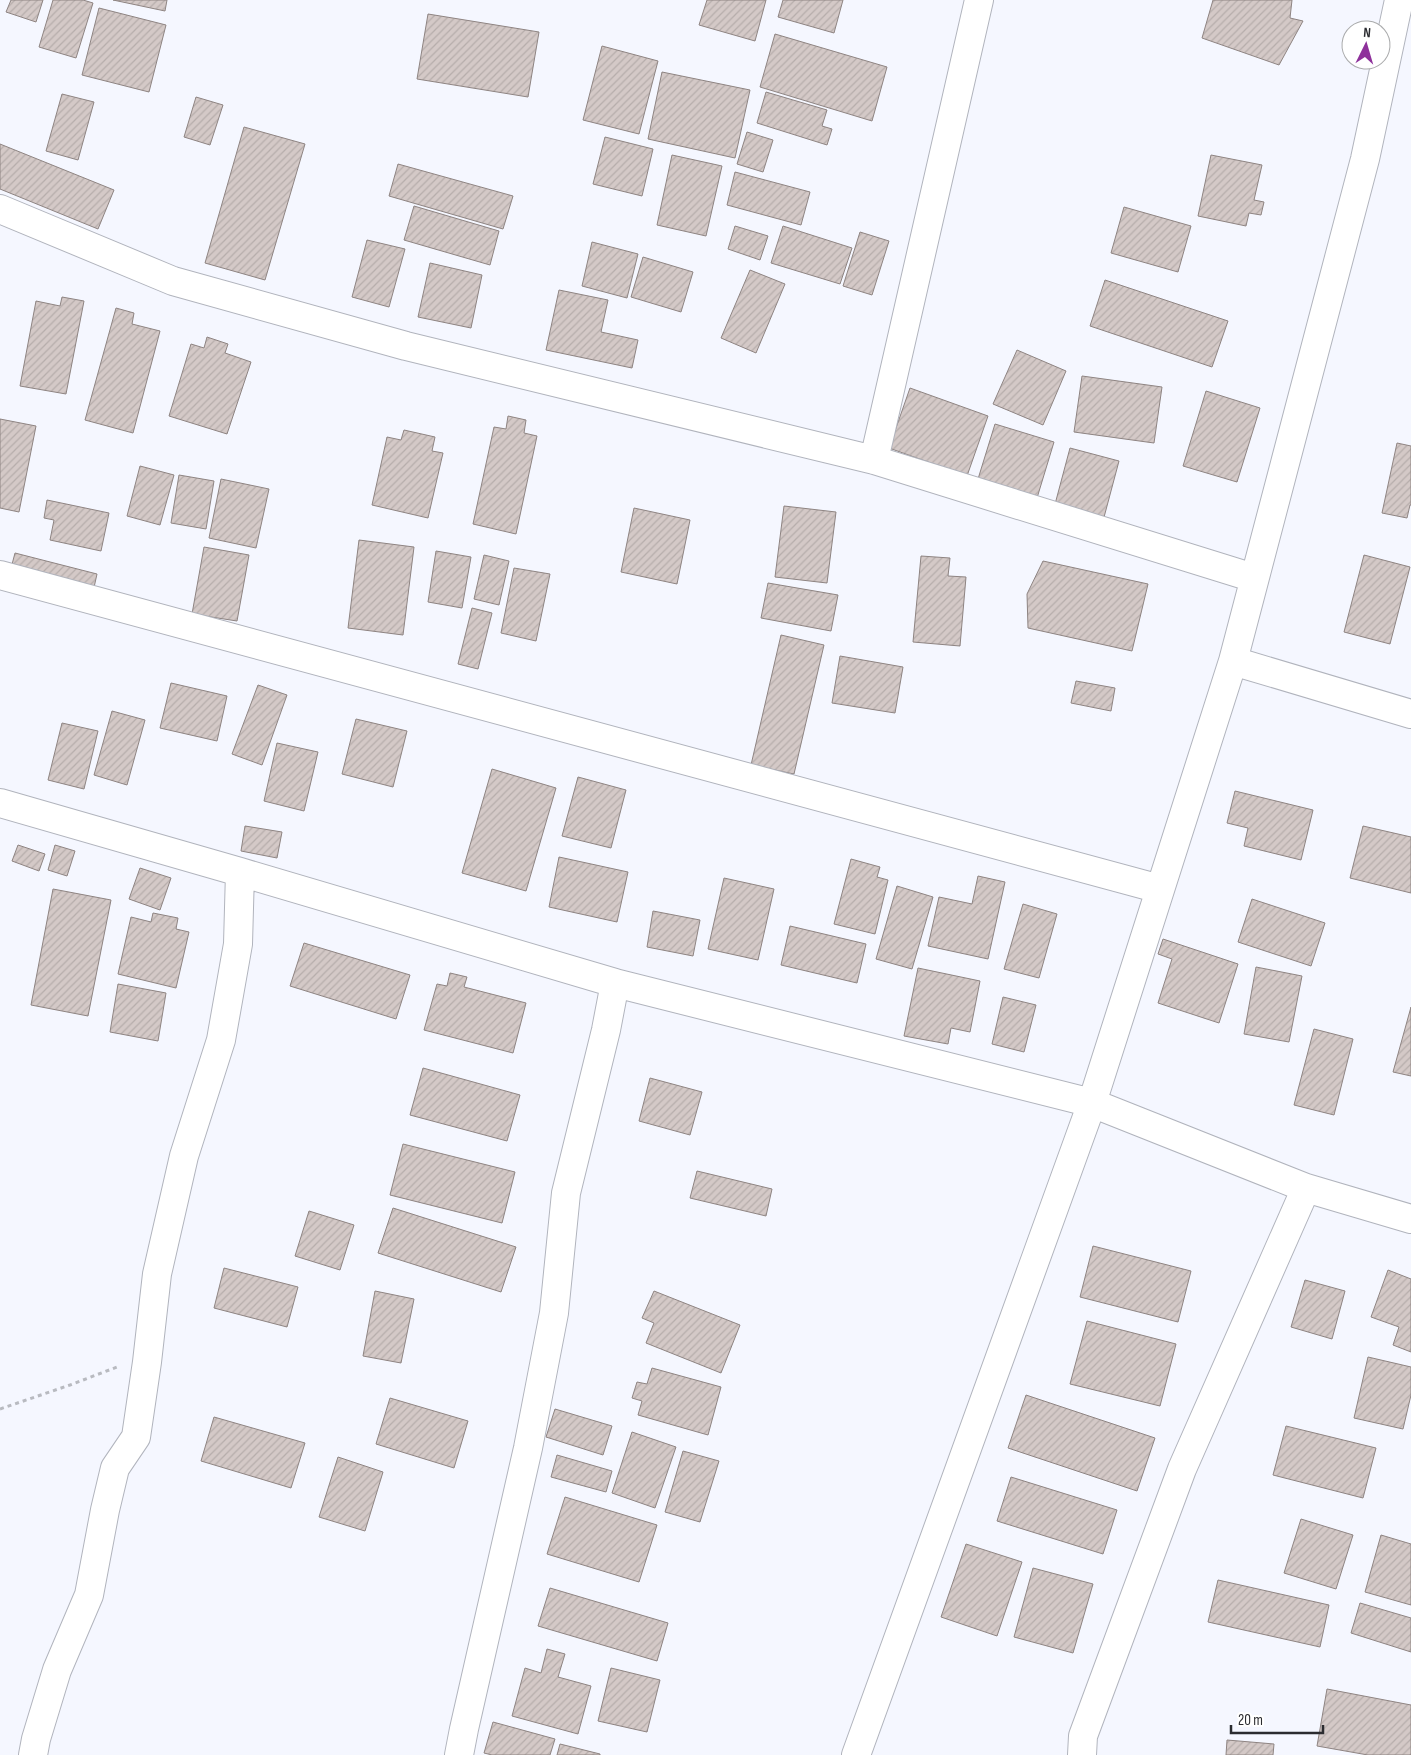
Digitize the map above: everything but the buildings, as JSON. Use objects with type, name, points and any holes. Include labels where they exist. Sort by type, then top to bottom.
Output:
[{"type":"street","points":[[874,460],[979,0]]},
{"type":"street","points":[[856,1755],[1092,1103],[1233,661],[1365,159],[1399,0]]},
{"type":"street","points":[[0,209],[173,281],[406,346],[874,460],[1254,578]]},
{"type":"street","points":[[0,575],[1160,888]]},
{"type":"street","points":[[1233,661],[1411,714]]},
{"type":"street","points":[[0,803],[615,983],[1092,1103],[1306,1188],[1411,1219]]},
{"type":"street","points":[[33,1755],[57,1670],[89,1595],[115,1468],[136,1437],[159,1265],[184,1156],[221,1040],[238,944],[240,872]]},
{"type":"street","points":[[459,1755],[528,1448],[554,1313],[566,1193],[606,1030],[615,983]]},
{"type":"street","points":[[1082,1755],[1083,1736],[1182,1470],[1306,1188]]},
{"type":"path","points":[[0,1409],[70,1386],[119,1366],[147,1362]]}]
